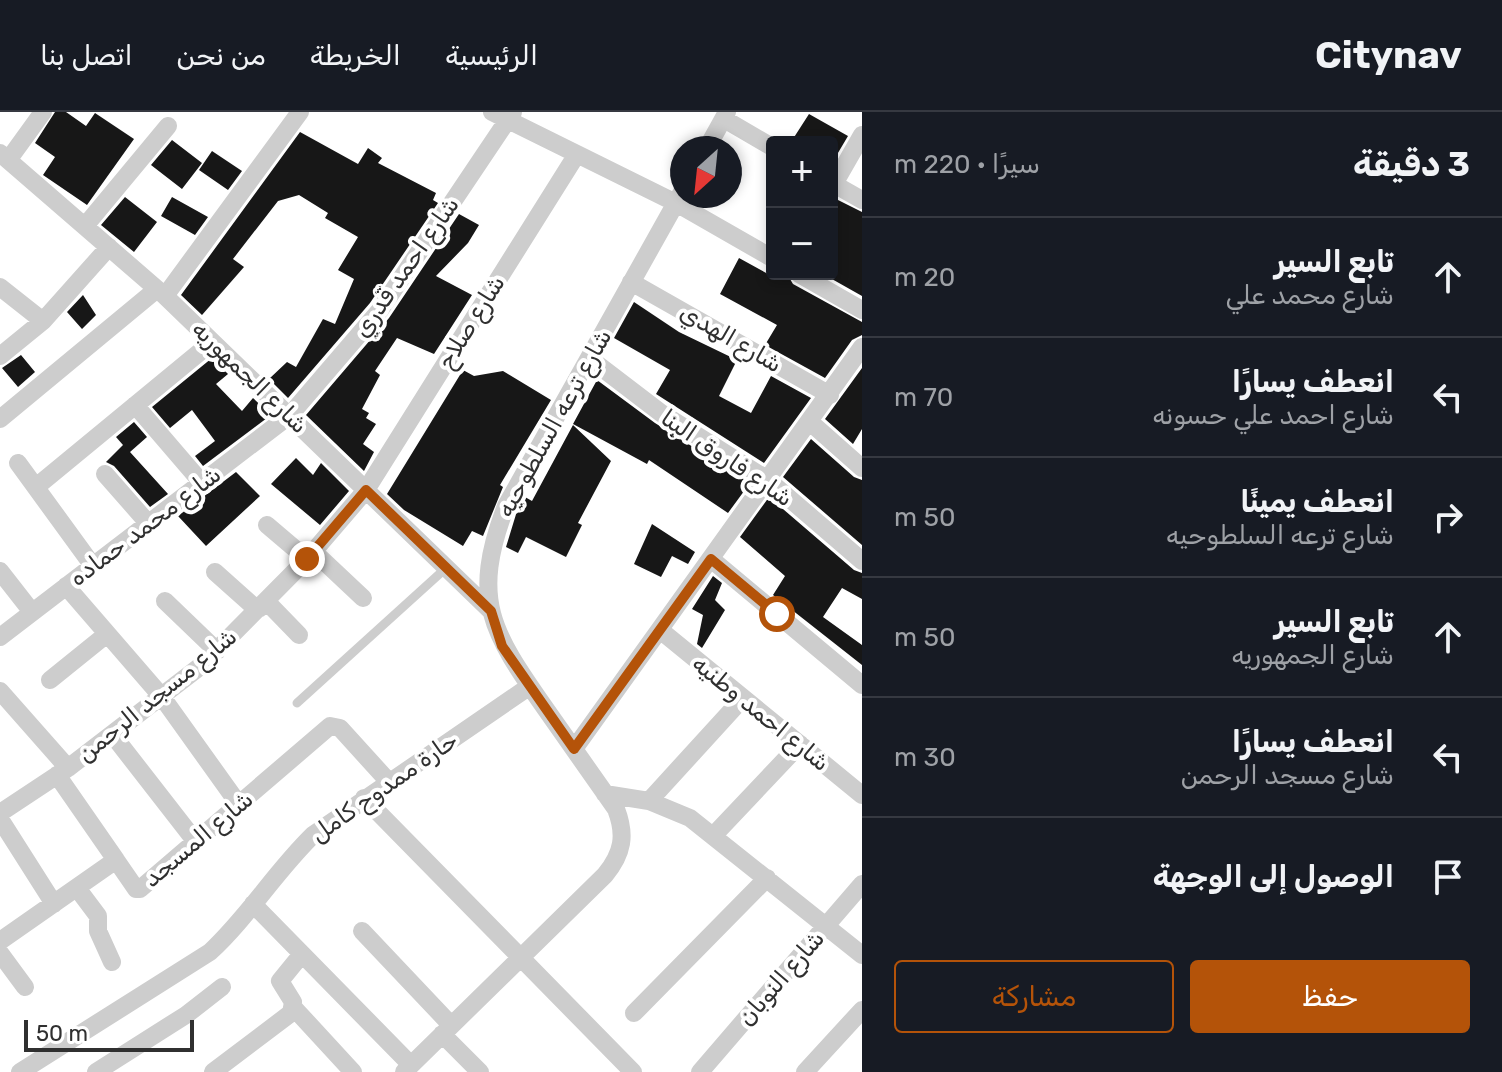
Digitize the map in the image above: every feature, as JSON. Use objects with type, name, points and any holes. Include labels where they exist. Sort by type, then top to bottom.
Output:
[{"type":"street","points":[[4,156],[43,112]]},
{"type":"street","points":[[0,419],[161,293],[300,112]]},
{"type":"street","points":[[504,115],[577,154],[670,193]]},
{"type":"street","name":"شارع احمد قدري","points":[[290,415],[380,310],[504,115]]},
{"type":"street","points":[[714,136],[725,115],[766,143]]},
{"type":"street","points":[[85,226],[168,126]]},
{"type":"street","points":[[838,176],[862,135]]},
{"type":"street","name":"شارع صلاح","points":[[366,490],[577,154]]},
{"type":"street","name":"شارع الجمهوريه","points":[[4,156],[161,293],[491,611]]},
{"type":"street","points":[[838,187],[862,200]]},
{"type":"street","name":"شارع ترعه السلطوحيه","points":[[407,1069],[616,861],[622,844],[622,826],[605,794],[502,646],[491,611],[488,575],[493,539],[506,506],[673,208]]},
{"type":"street","points":[[696,208],[766,254]]},
{"type":"street","points":[[0,355],[43,321],[109,247]]},
{"type":"street","points":[[810,280],[862,310]]},
{"type":"street","name":"شارع الهدي","points":[[631,282],[830,395]]},
{"type":"street","points":[[0,287],[43,321]]},
{"type":"street","points":[[36,487],[212,342]]},
{"type":"street","points":[[574,749],[862,347]]},
{"type":"street","name":"شارع فاروق البنا","points":[[589,358],[661,413],[768,480],[862,561]]},
{"type":"street","points":[[135,405],[202,483]]},
{"type":"street","name":"شارع محمد حماده","points":[[0,637],[290,415]]},
{"type":"street","points":[[810,422],[862,468]]},
{"type":"street","points":[[18,463],[93,566]]},
{"type":"street","points":[[105,474],[148,523]]},
{"type":"street","name":"شارع مسجد الرحمن","points":[[0,813],[63,771],[162,697],[217,651],[310,555],[366,490]]},
{"type":"street","points":[[267,525],[363,598]]},
{"type":"street","points":[[711,559],[862,685]]},
{"type":"street","points":[[0,571],[32,612]]},
{"type":"street","points":[[215,572],[252,605],[263,604],[299,635]]},
{"type":"street","points":[[66,586],[162,697],[240,806]]},
{"type":"street","points":[[165,601],[217,651]]},
{"type":"street","name":"شارع احمد وطنيه","points":[[660,630],[862,795]]},
{"type":"street","points":[[50,680],[107,634]]},
{"type":"street","name":"حارة ممدوح كامل","points":[[20,1072],[210,952],[285,862],[313,835],[530,686]]},
{"type":"street","points":[[0,691],[63,771],[116,860]]},
{"type":"street","points":[[649,801],[743,698]]},
{"type":"street","name":"شارع المسجد","points":[[1,942],[116,860],[139,890],[333,725],[389,782]]},
{"type":"street","points":[[112,734],[196,842]]},
{"type":"street","points":[[713,836],[800,744]]},
{"type":"street","points":[[605,794],[649,801],[690,818],[862,955]]},
{"type":"street","points":[[364,798],[633,1072]]},
{"type":"street","points":[[0,819],[54,904]]},
{"type":"street","points":[[634,1013],[767,878]]},
{"type":"street","name":"شارع النوبان","points":[[700,1072],[862,884]]},
{"type":"street","points":[[77,888],[98,916],[98,931],[112,962]]},
{"type":"street","points":[[253,904],[407,1069]]},
{"type":"street","points":[[362,931],[480,1072]]},
{"type":"street","points":[[1,942],[25,987]]},
{"type":"street","points":[[302,954],[280,981],[294,1008],[353,1072]]},
{"type":"street","points":[[96,1072],[186,1015],[222,987]]},
{"type":"street","points":[[213,1072],[288,1017],[294,1008]]},
{"type":"street","points":[[805,1072],[862,1010]]},
{"type":"lane","points":[[297,703],[446,568]]},
{"type":"building","points":[[55,112],[66,112],[86,126],[95,113],[134,139],[87,205],[43,175],[55,157],[35,143]]},
{"type":"building","points":[[809,114],[848,136],[838,153],[838,136],[795,136]]},
{"type":"building","points":[[300,132],[358,164],[368,148],[382,158],[378,163],[436,193],[433,200],[438,203],[370,303],[288,398],[269,379],[287,362],[296,367],[323,319],[335,324],[354,279],[338,270],[358,237],[325,218],[328,213],[299,195],[278,201],[233,259],[244,267],[202,315],[181,295]]},
{"type":"building","points":[[172,140],[202,163],[182,189],[151,165]]},
{"type":"building","points":[[212,151],[242,171],[228,190],[199,170]]},
{"type":"building","points":[[125,197],[157,222],[134,252],[101,225]]},
{"type":"building","points":[[172,197],[208,217],[195,235],[161,216]]},
{"type":"building","points":[[838,200],[862,212],[862,296],[834,280],[838,280]]},
{"type":"building","points":[[459,214],[479,225],[468,243],[436,276],[472,295],[434,354],[397,338],[375,371],[380,375],[362,409],[369,413],[366,418],[376,424],[363,444],[374,452],[364,471],[306,415],[389,318]]},
{"type":"building","points":[[739,258],[766,273],[766,280],[791,280],[862,322],[862,335],[852,340],[825,378],[765,345],[777,325],[720,294]]},
{"type":"building","points":[[83,295],[96,315],[82,329],[67,312]]},
{"type":"building","points":[[634,302],[679,332],[737,360],[719,396],[751,413],[771,376],[811,398],[764,463],[656,394],[670,370],[614,338]]},
{"type":"building","points":[[21,355],[35,372],[18,387],[2,368]]},
{"type":"building","points":[[212,358],[228,374],[216,384],[242,411],[253,398],[271,415],[203,466],[195,456],[215,441],[192,410],[170,428],[152,407]]},
{"type":"building","points":[[862,368],[862,429],[853,444],[825,419]]},
{"type":"building","points":[[463,370],[474,376],[503,371],[551,400],[500,485],[503,487],[483,536],[472,531],[463,546],[404,510],[387,494]]},
{"type":"building","points":[[597,380],[655,423],[750,483],[728,513],[649,460],[647,464],[573,424]]},
{"type":"building","points":[[134,422],[147,437],[130,452],[168,494],[150,507],[114,466],[106,462],[123,445],[116,437]]},
{"type":"building","points":[[573,425],[611,461],[578,523],[582,525],[566,557],[526,537],[518,553],[506,547],[517,511],[525,497],[532,501]]},
{"type":"building","points":[[811,439],[854,477],[862,480],[862,545],[783,477]]},
{"type":"building","points":[[296,458],[313,475],[321,463],[349,491],[320,525],[271,484]]},
{"type":"building","points":[[236,472],[260,496],[206,546],[178,516]]},
{"type":"building","points":[[769,497],[854,570],[862,573],[862,599],[842,588],[823,617],[862,645],[862,665],[773,595],[785,576],[740,537]]},
{"type":"building","points":[[652,524],[695,552],[688,564],[672,556],[661,577],[634,564]]},
{"type":"building","points":[[713,576],[722,583],[715,600],[725,610],[702,648],[697,644],[703,615],[692,609]]},
{"type":"route","points":[[307,559],[366,490],[491,611],[502,646],[574,749],[711,559],[777,614]]}]
